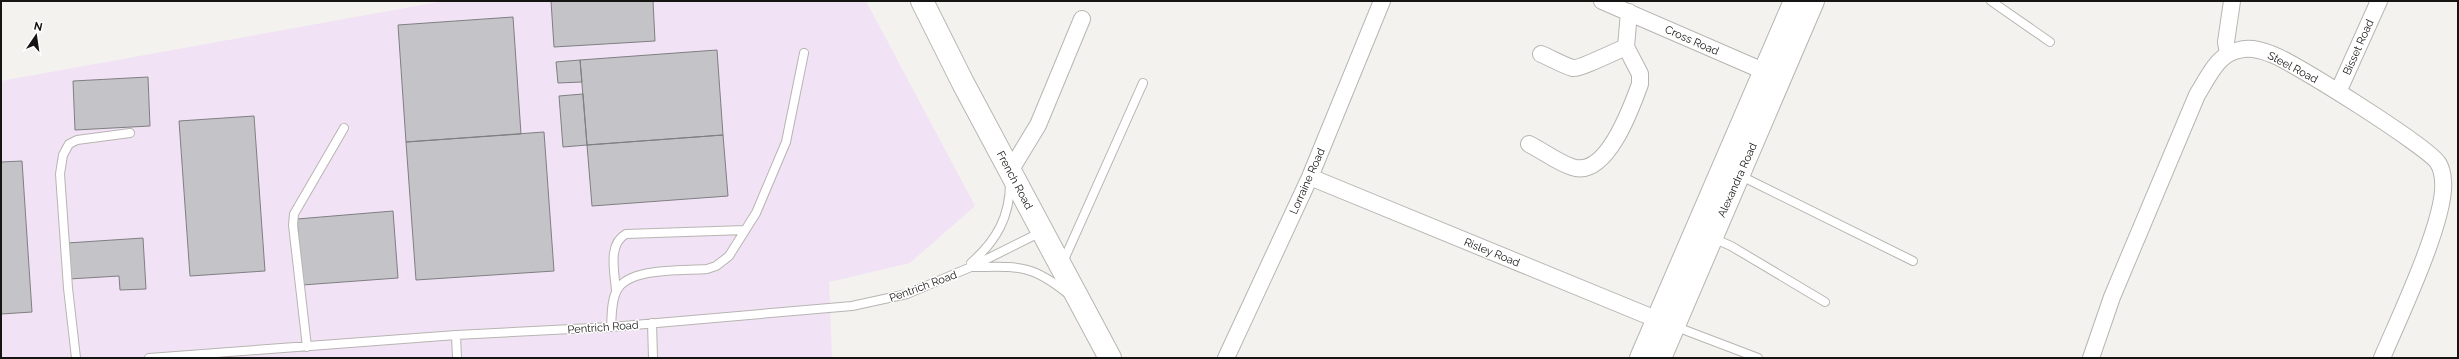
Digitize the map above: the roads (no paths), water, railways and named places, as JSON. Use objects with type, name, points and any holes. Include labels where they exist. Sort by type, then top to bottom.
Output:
[{"type":"main road","name":"French Road","points":[[922,1],[1041,231],[1110,358]]},
{"type":"main road","name":"Alexandra Road","points":[[1774,75],[1795,1]]},
{"type":"main road","name":"Alexandra Road","points":[[1660,358],[1665,323],[1774,75],[1813,1]]},
{"type":"main road","name":"Alexandra Road","points":[[1641,358],[1665,323],[1712,238],[1731,172]]},
{"type":"street","name":"Lorraine Road","points":[[1226,358],[1310,177],[1382,1]]},
{"type":"street","name":"Cross Road","points":[[1602,1],[1774,75]]},
{"type":"street","points":[[2228,54],[2227,31],[2232,1]]},
{"type":"street","name":"Bisset Road","points":[[2338,92],[2379,1]]},
{"type":"street","points":[[1529,144],[1573,167],[1589,168],[1596,163],[1612,146],[1640,84],[1640,74],[1626,47],[1629,12]]},
{"type":"street","points":[[1010,171],[1038,125],[1082,18]]},
{"type":"street","points":[[1541,54],[1574,68],[1582,68],[1599,58],[1626,47]]},
{"type":"street","name":"Steel Road","points":[[2091,358],[2112,297],[2197,95],[2215,65],[2228,54],[2250,48],[2272,54],[2338,92],[2423,149],[2438,163],[2444,181],[2441,205],[2431,237],[2382,358]]},
{"type":"street","name":"Risley Road","points":[[1310,177],[1665,323]]},
{"type":"lane","points":[[1991,1],[2050,42]]},
{"type":"lane","points":[[616,291],[629,278],[643,274],[707,270],[716,266],[729,256],[756,213],[786,142],[804,53]]},
{"type":"lane","points":[[1061,267],[1143,83]]},
{"type":"lane","points":[[306,347],[295,249],[294,214],[344,128]]},
{"type":"lane","points":[[76,358],[68,288],[60,174],[63,155],[69,144],[77,140],[130,133]]},
{"type":"lane","points":[[967,269],[994,242],[1002,228],[1010,195],[1010,171]]},
{"type":"lane","points":[[1731,172],[1913,262]]},
{"type":"lane","points":[[611,327],[613,301],[616,291],[614,250],[617,242],[626,234],[745,230]]},
{"type":"lane","name":"Pentrich Road","points":[[149,358],[456,335],[611,327],[852,306],[907,294],[967,269],[1041,231]]},
{"type":"lane","points":[[1712,238],[1731,246],[1825,302]]},
{"type":"lane","points":[[967,269],[1022,267],[1049,280],[1082,305]]},
{"type":"lane","points":[[652,323],[653,358]]},
{"type":"lane","points":[[1665,323],[1758,358]]},
{"type":"lane","points":[[456,335],[457,358]]}]
